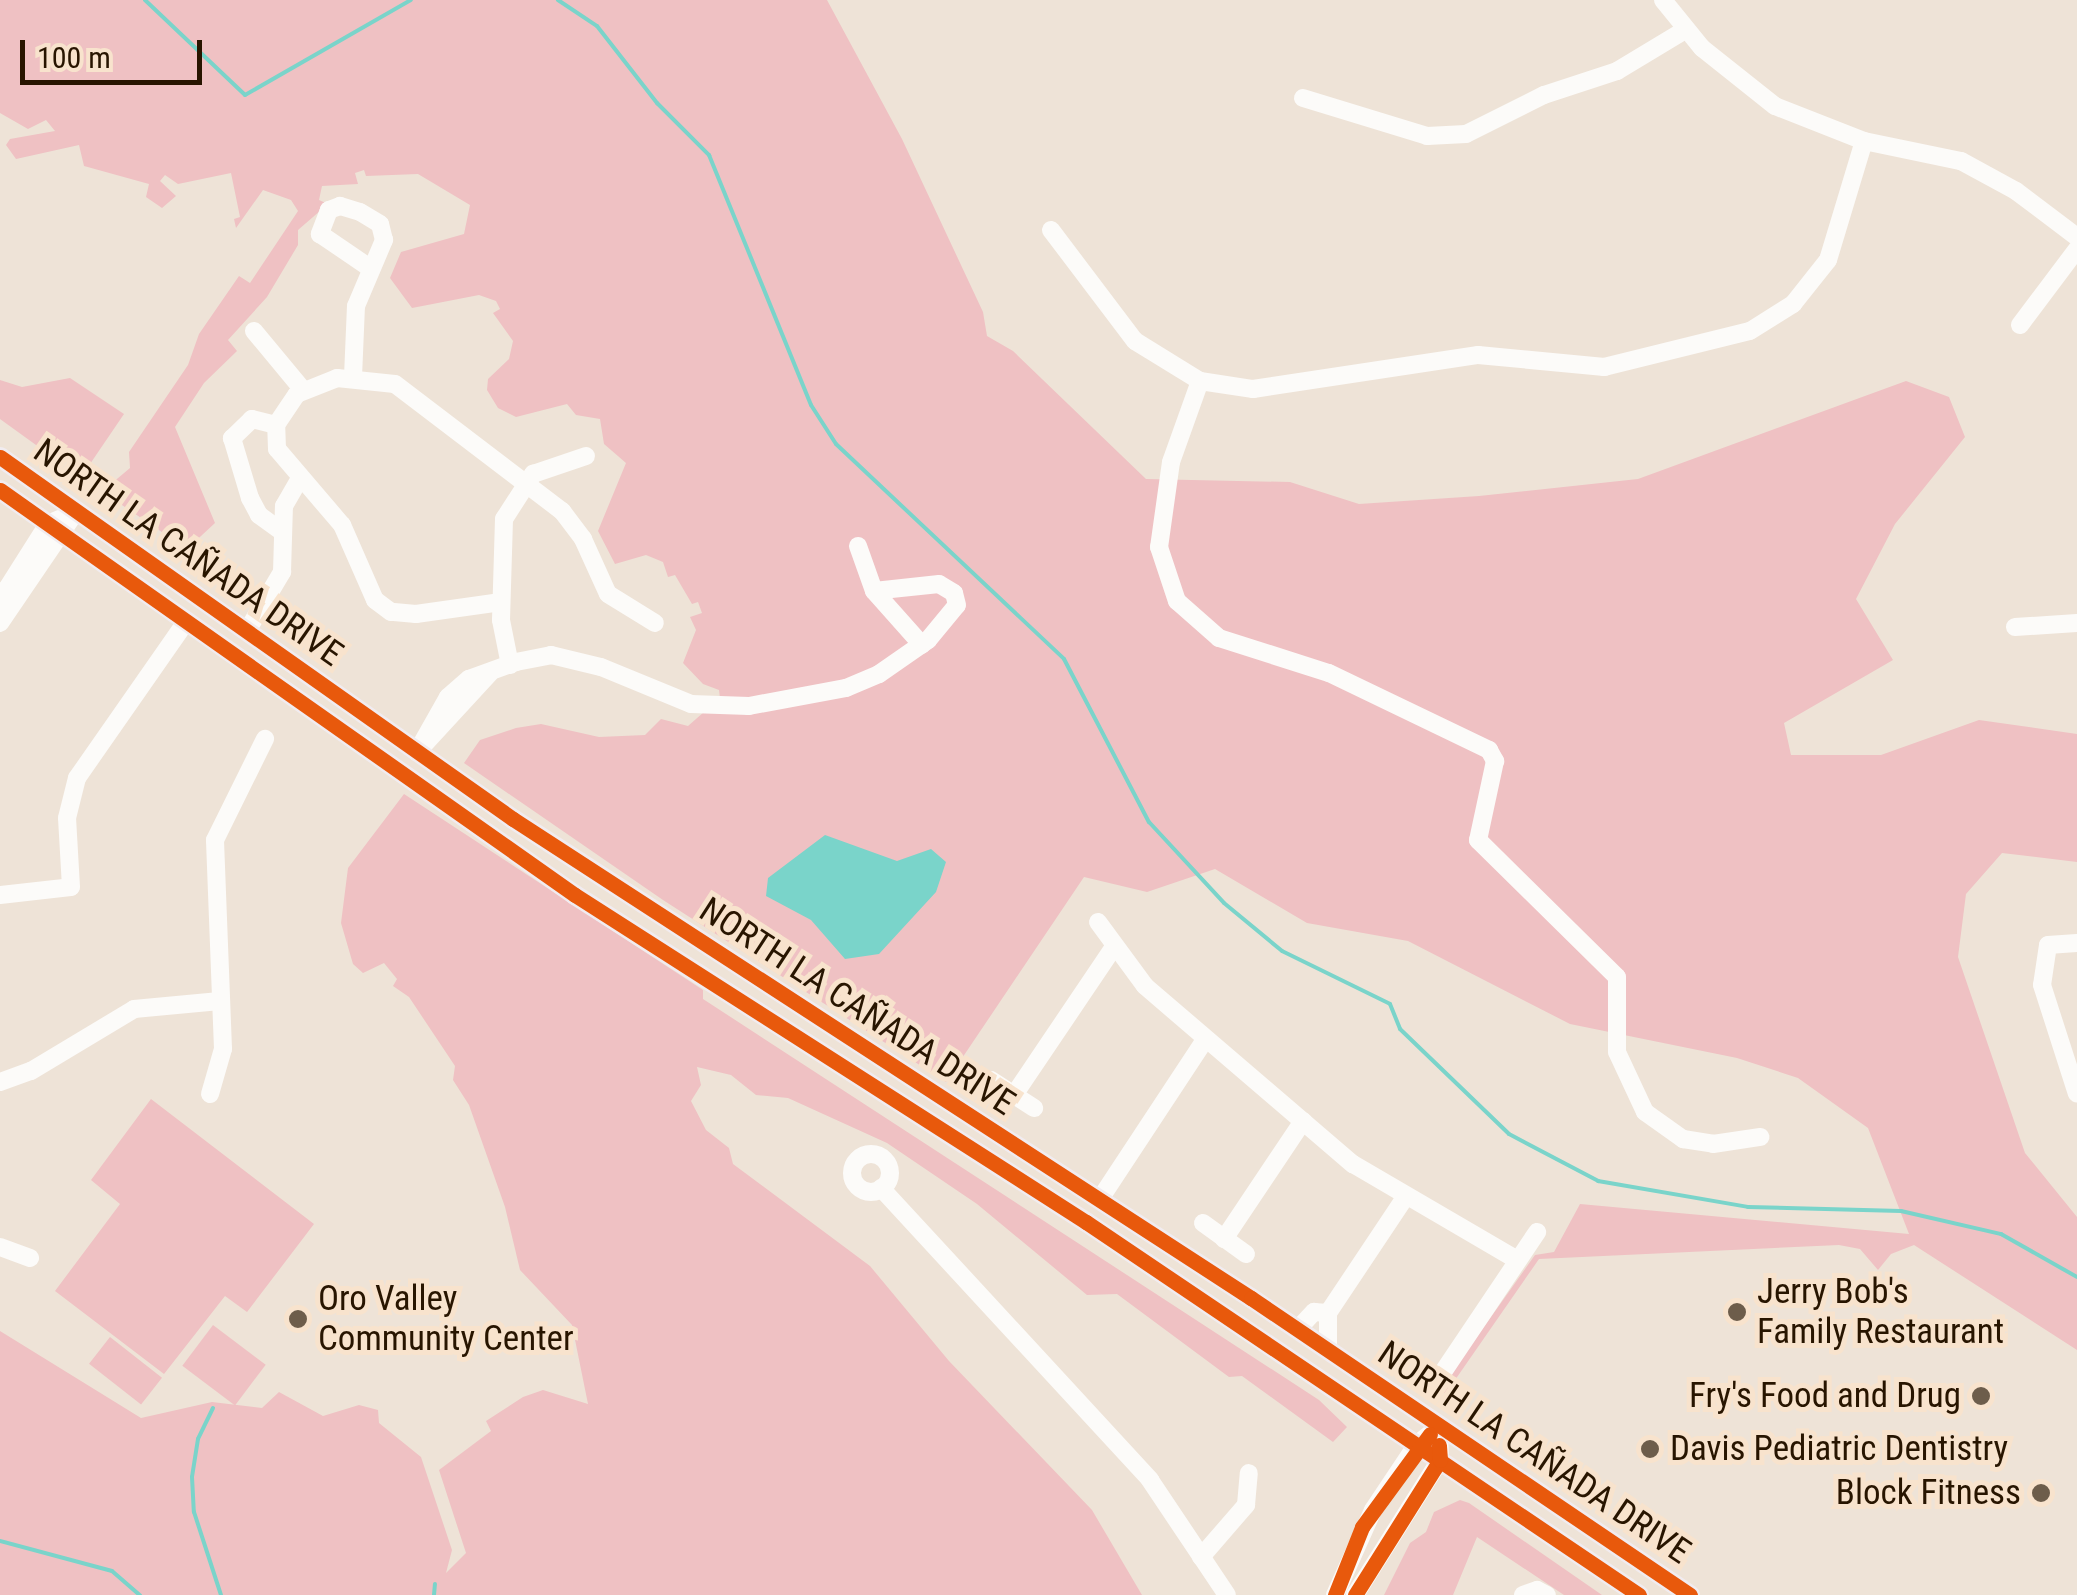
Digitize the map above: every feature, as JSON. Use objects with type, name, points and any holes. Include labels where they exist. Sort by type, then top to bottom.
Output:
[{"type":"main road","name":"NORTH LA CAÑADA DRIVE","points":[[0,457],[417,752],[1100,1199],[1690,1595]]},
{"type":"main road","name":"NORTH LA CAÑADA DRIVE","points":[[0,490],[575,895],[883,1092],[1640,1595]]},
{"type":"main road","points":[[883,1092],[898,1069]]},
{"type":"street","points":[[1662,0],[1685,30],[1775,106],[1864,141],[1987,173],[2077,237]]},
{"type":"street","points":[[1302,98],[1427,136],[1466,134],[1544,94],[1617,71],[1685,30]]},
{"type":"street","points":[[1051,230],[1135,341],[1200,381],[1254,389],[1478,354],[1604,368],[1750,331],[1775,318],[1818,278],[1864,141]]},
{"type":"street","points":[[2020,326],[2077,248]]},
{"type":"street","points":[[353,377],[350,336],[370,268]]},
{"type":"street","points":[[254,331],[303,390]]},
{"type":"street","points":[[501,602],[391,612],[363,583],[342,525],[298,482],[276,449],[276,425],[303,390],[353,377],[396,384],[562,511],[584,539],[608,594],[655,623]]},
{"type":"street","points":[[1200,381],[1172,462],[1159,548],[1177,601],[1219,638],[1328,673],[1489,750],[1495,762],[1478,840],[1617,977],[1617,1052],[1645,1112],[1683,1139],[1713,1144],[1760,1138]]},
{"type":"street","points":[[276,425],[252,420],[232,438],[259,516],[280,530]]},
{"type":"street","points":[[510,665],[501,602],[504,519],[534,474],[586,456]]},
{"type":"street","points":[[247,631],[282,572],[280,530],[298,482]]},
{"type":"street","points":[[0,612],[6,589],[55,529],[76,511]]},
{"type":"street","points":[[0,623],[55,529]]},
{"type":"street","points":[[858,546],[874,591],[922,645]]},
{"type":"street","points":[[417,752],[448,697],[490,672],[551,656],[601,668],[691,704],[749,706],[846,688],[922,645],[952,615],[954,593],[932,583],[874,591]]},
{"type":"street","points":[[0,894],[71,888],[72,792],[159,652],[186,622]]},
{"type":"street","points":[[2015,627],[2077,623]]},
{"type":"street","points":[[210,1094],[223,1048],[215,840],[266,740]]},
{"type":"street","points":[[1098,922],[1113,948],[1206,1040],[1303,1121],[1404,1199],[1517,1260]]},
{"type":"street","points":[[2077,944],[2048,945],[2042,985],[2077,1094]]},
{"type":"street","points":[[1014,1095],[1113,948]]},
{"type":"street","points":[[0,1082],[31,1072],[134,1008],[220,1001]]},
{"type":"street","points":[[1100,1199],[1206,1040]]},
{"type":"street","points":[[991,1080],[1034,1108]]},
{"type":"street","points":[[1224,1239],[1303,1121]]},
{"type":"street","points":[[881,1188],[1138,1466],[1228,1595]]},
{"type":"street","points":[[1328,1351],[1328,1313],[1404,1199]]},
{"type":"street","points":[[1204,1223],[1246,1254]]},
{"type":"street","points":[[1439,1378],[1536,1232]]},
{"type":"street","points":[[0,1247],[30,1258]]},
{"type":"street","points":[[1297,1330],[1314,1312],[1328,1313]]},
{"type":"street","points":[[1335,1595],[1352,1546],[1417,1444],[1439,1426]]},
{"type":"street","points":[[1355,1595],[1440,1460],[1439,1426]]},
{"type":"street","points":[[1200,1557],[1246,1505],[1248,1473]]},
{"type":"street","points":[[1523,1595],[1546,1595]]},
{"type":"shaded area","points":[[0,0],[827,0],[902,139],[983,312],[987,336],[1013,351],[1146,479],[1290,482],[1359,504],[1479,496],[1638,479],[1906,381],[1949,397],[1965,437],[1895,524],[1856,599],[1893,660],[1784,723],[1791,755],[1881,755],[1979,720],[2077,734],[2077,862],[2002,853],[1966,894],[1958,957],[2025,1153],[2077,1217],[2077,1350],[1914,1245],[1891,1254],[1878,1270],[1860,1249],[1839,1245],[1539,1259],[1446,1393],[1437,1393],[1535,1255],[1554,1252],[1580,1204],[1909,1234],[1868,1128],[1798,1078],[1737,1058],[1570,1024],[1408,941],[1307,923],[1215,869],[1147,892],[1084,877],[946,1082],[663,900],[464,763],[480,740],[516,728],[541,724],[599,737],[645,735],[661,719],[688,726],[720,698],[719,690],[703,684],[683,663],[696,630],[690,617],[702,613],[698,602],[692,604],[675,575],[668,577],[663,562],[646,555],[615,564],[598,531],[626,463],[604,444],[600,419],[576,415],[567,404],[516,417],[498,408],[487,390],[488,379],[509,359],[513,341],[493,313],[500,309],[496,301],[479,295],[412,308],[390,278],[401,252],[464,234],[470,205],[418,174],[366,176],[364,170],[355,173],[358,184],[322,186],[319,200],[328,204],[298,230],[298,245],[267,297],[228,340],[237,351],[204,383],[175,427],[215,523],[187,549],[116,501],[111,484],[130,468],[129,452],[188,365],[199,334],[239,276],[250,283],[298,211],[291,200],[263,190],[236,228],[234,219],[240,217],[231,173],[178,184],[165,175],[160,181],[176,196],[162,208],[146,197],[149,184],[84,166],[79,145],[16,159],[6,145],[10,139],[55,131],[46,120],[28,129],[0,113]]},
{"type":"shaded area","points":[[70,378],[124,414],[90,464],[72,453],[54,458],[0,419],[0,380],[22,387]]},
{"type":"shaded area","points":[[404,794],[703,990],[703,999],[1319,1400],[1347,1427],[1333,1442],[1242,1376],[1229,1377],[1117,1294],[1087,1295],[977,1204],[887,1143],[788,1098],[756,1095],[731,1075],[697,1067],[701,1085],[691,1101],[706,1130],[729,1148],[733,1164],[870,1266],[949,1361],[1092,1510],[1142,1595],[0,1595],[0,1331],[141,1418],[212,1402],[262,1408],[279,1392],[323,1416],[359,1405],[378,1410],[379,1423],[421,1457],[452,1550],[446,1573],[466,1553],[439,1470],[491,1431],[486,1421],[523,1397],[543,1390],[588,1404],[572,1325],[520,1270],[505,1207],[469,1105],[453,1080],[455,1066],[409,997],[393,986],[397,979],[384,963],[363,973],[353,964],[341,923],[348,868]]},
{"type":"shaded area","points":[[151,1099],[314,1224],[247,1312],[225,1296],[164,1374],[55,1291],[120,1204],[91,1180]]},
{"type":"shaded area","points":[[213,1325],[266,1365],[235,1405],[182,1366]]},
{"type":"shaded area","points":[[110,1337],[162,1378],[141,1404],[89,1364]]},
{"type":"shaded area","points":[[1460,1500],[1602,1595],[1564,1595],[1477,1537],[1453,1595],[1384,1595],[1410,1543],[1426,1532],[1434,1512]]},
{"type":"water","points":[[825,835],[897,861],[931,849],[946,862],[936,892],[879,954],[845,959],[811,920],[766,896],[768,878]]},
{"type":"waterway","points":[[145,0],[245,95],[411,0]]},
{"type":"waterway","points":[[558,0],[597,26],[657,103],[709,155],[811,405],[836,444],[1064,659],[1149,822],[1224,903],[1282,951],[1390,1004],[1400,1029],[1509,1134],[1598,1181],[1748,1207],[1901,1211],[2001,1234],[2077,1277]]},
{"type":"waterway","points":[[213,1408],[198,1439],[192,1477],[194,1512],[221,1595]]},
{"type":"waterway","points":[[0,1541],[112,1571],[140,1595]]},
{"type":"waterway","points":[[434,1595],[435,1584]]},
{"type":"cycle path","points":[[0,457],[513,819],[1251,1298],[1690,1595]]},
{"type":"cycle path","points":[[0,490],[575,895],[1086,1222],[1639,1595]]},
{"type":"cycle path","points":[[1335,1595],[1362,1527],[1430,1434]]},
{"type":"cycle path","points":[[1355,1595],[1440,1460],[1439,1445]]},
{"type":"place","name":"Jerry Bob's Family Restaurant","points":[[1737,1312]]},
{"type":"place","name":"Oro Valley Community Center","points":[[298,1319]]},
{"type":"place","name":"Fry's Food and Drug","points":[[1981,1396]]},
{"type":"place","name":"Davis Pediatric Dentistry","points":[[1650,1449]]},
{"type":"place","name":"Block Fitness","points":[[2041,1493]]}]
